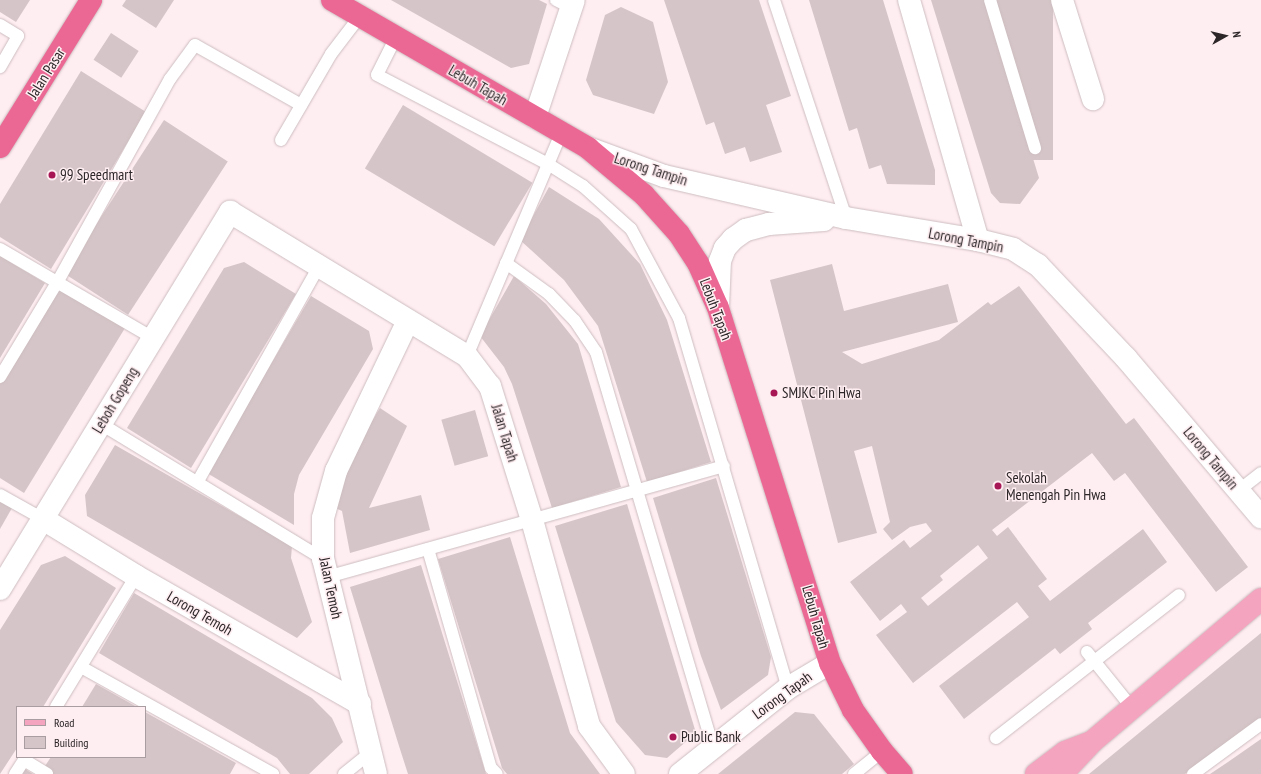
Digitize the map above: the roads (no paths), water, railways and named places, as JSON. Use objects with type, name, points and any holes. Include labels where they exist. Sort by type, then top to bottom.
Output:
[{"type":"highway","name":"Jalan Pasar","points":[[0,147],[91,0]]},
{"type":"highway","name":"Lebuh Tapah","points":[[349,7],[396,37],[588,148],[644,195],[679,234],[698,262],[718,308],[830,663],[853,710],[882,751],[902,774]]},
{"type":"main road","points":[[1062,774],[1093,741],[1261,599]]},
{"type":"main road","points":[[1036,774],[1065,752],[1093,741]]},
{"type":"street","points":[[908,0],[978,240]]},
{"type":"street","points":[[1062,0],[1093,99]]},
{"type":"street","points":[[535,117],[568,3]]},
{"type":"street","name":"Lorong Tampin","points":[[588,148],[664,176],[846,218],[978,240],[1013,249],[1038,265],[1126,358],[1261,518]]},
{"type":"street","name":"Jalan Tapah","points":[[230,212],[318,268],[467,356],[490,386],[532,520],[589,726],[624,774]]},
{"type":"street","name":"Leboh Gopeng","points":[[0,589],[230,212]]},
{"type":"street","points":[[718,308],[720,261],[726,248],[746,230],[769,224],[846,218]]},
{"type":"street","name":"Jalan Temoh","points":[[376,774],[360,704],[325,568],[322,518],[328,492],[408,321]]},
{"type":"street","name":"Lorong Temoh","points":[[43,519],[136,576],[360,704]]},
{"type":"street","name":"Lorong Tapah","points":[[680,774],[788,688],[830,663]]},
{"type":"lane","points":[[774,0],[846,218]]},
{"type":"lane","points":[[990,0],[1035,148]]},
{"type":"lane","points":[[281,140],[331,54],[349,7]]},
{"type":"lane","points":[[0,25],[18,36],[0,67]]},
{"type":"lane","points":[[396,37],[377,75],[548,164],[583,186],[631,229],[679,318],[724,466],[788,688]]},
{"type":"lane","points":[[0,377],[58,281],[170,79],[195,45],[301,105]]},
{"type":"lane","points":[[467,356],[561,133]]},
{"type":"lane","points":[[0,249],[58,281],[153,338]]},
{"type":"lane","points":[[506,263],[549,294],[575,320],[596,352],[714,748]]},
{"type":"lane","points":[[198,481],[318,268]]},
{"type":"lane","points":[[101,424],[198,481],[325,568],[428,549],[724,466]]},
{"type":"lane","points":[[1238,491],[1261,473]]},
{"type":"lane","points":[[0,495],[43,519]]},
{"type":"lane","points":[[428,549],[491,768],[497,774]]},
{"type":"lane","points":[[57,706],[136,576]]},
{"type":"lane","points":[[996,738],[1179,595]]},
{"type":"lane","points":[[1087,652],[1132,708]]},
{"type":"lane","points":[[81,667],[273,774]]},
{"type":"lane","points":[[1193,774],[1261,724]]},
{"type":"lane","points":[[854,774],[882,751]]},
{"type":"lane","points":[[344,774],[370,753]]},
{"type":"lane","points":[[15,774],[25,758],[47,774]]},
{"type":"place","name":"99 Speedmart","points":[[52,175]]},
{"type":"place","name":"SMJKC Pin Hwa","points":[[774,393]]},
{"type":"place","name":"Sekolah Menengah Pin Hwa","points":[[998,486]]},
{"type":"place","name":"Public Bank","points":[[673,737]]}]
